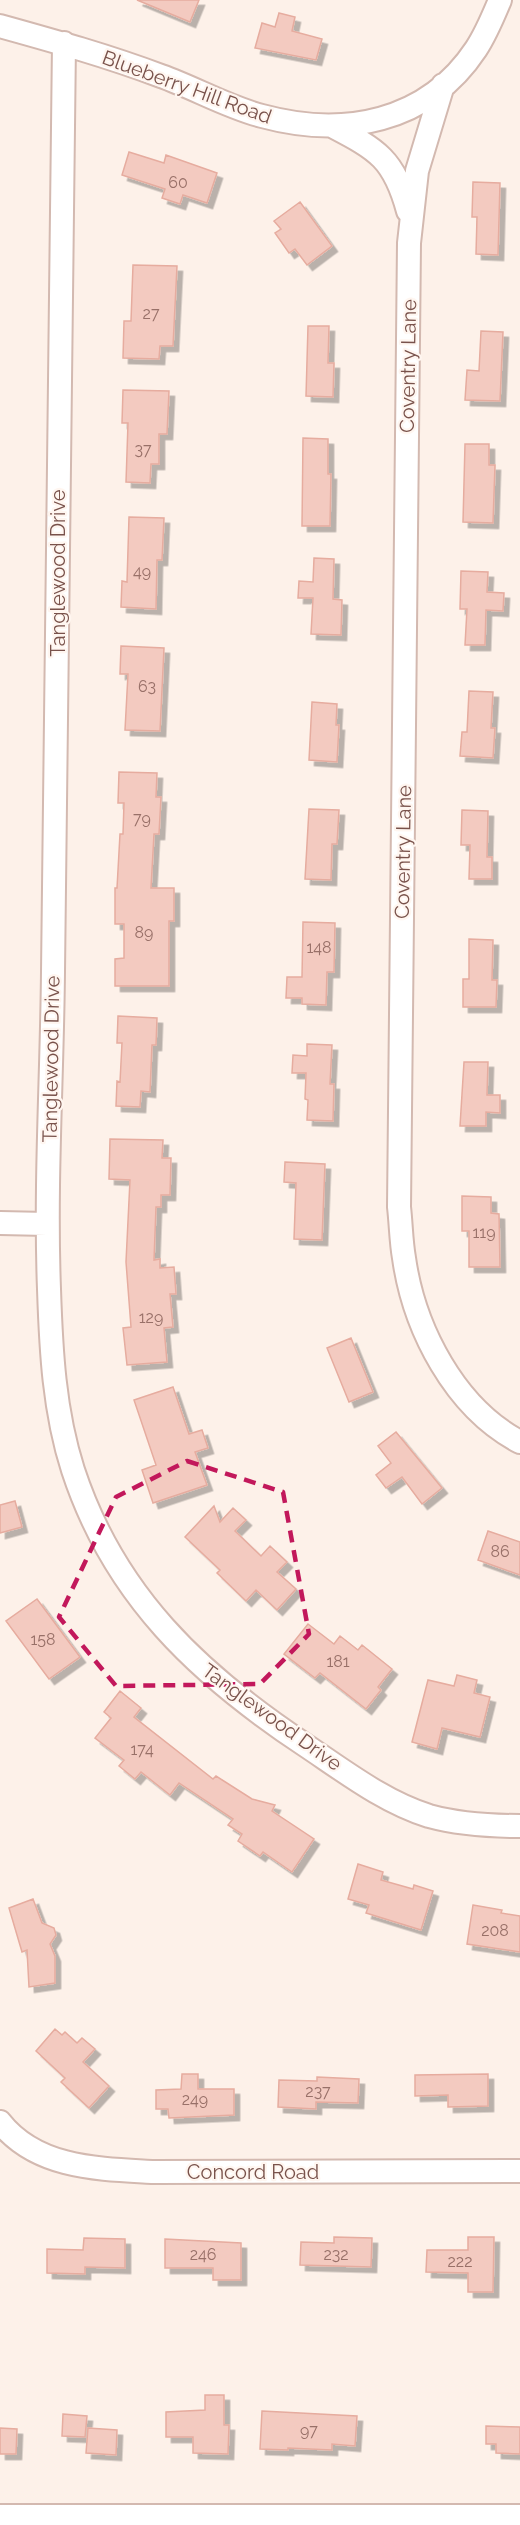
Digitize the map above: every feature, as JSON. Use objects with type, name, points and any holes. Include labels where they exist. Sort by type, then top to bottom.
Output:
[{"type":"street","name":"Blueberry Hill Road","points":[[0,26],[64,43],[174,81],[260,116],[289,123],[332,126],[378,121],[406,109],[443,85],[477,48],[500,0]]},
{"type":"street","name":"Tanglewood Drive","points":[[64,43],[53,974],[47,1224],[52,1360],[66,1445],[85,1502],[101,1537],[136,1596],[179,1646],[213,1677],[263,1716],[373,1790],[396,1802],[435,1817],[475,1824],[520,1826]]},
{"type":"street","name":"Coventry Lane","points":[[443,85],[417,171],[411,221],[399,1207],[404,1258],[422,1323],[439,1358],[474,1407],[496,1428],[520,1442]]},
{"type":"street","name":"Coventry Lane","points":[[332,126],[366,144],[382,157],[398,181],[411,221]]},
{"type":"street","points":[[0,1223],[47,1224]]},
{"type":"street","name":"Concord Road","points":[[0,2122],[15,2137],[39,2152],[72,2165],[103,2169],[154,2172],[520,2171]]},
{"type":"street","points":[[0,2516],[422,2521],[520,2516]]},
{"type":"highlighted area","points":[[187,1461],[283,1492],[309,1634],[260,1684],[116,1686],[59,1617],[116,1497]]},
{"type":"building","points":[[137,0],[199,0],[190,22]]},
{"type":"building","points":[[279,13],[295,17],[292,31],[322,39],[316,60],[255,48],[262,23],[275,27]]},
{"type":"building","points":[[129,152],[164,163],[166,155],[217,173],[207,203],[183,195],[180,204],[162,198],[165,189],[122,175]]},
{"type":"building","points":[[473,182],[500,183],[498,255],[476,254],[477,217],[472,217]]},
{"type":"building","points":[[300,202],[332,246],[307,265],[295,249],[289,253],[275,233],[281,229],[274,221]]},
{"type":"building","points":[[133,265],[177,266],[173,346],[160,346],[159,359],[123,358],[124,321],[131,321]]},
{"type":"building","points":[[308,326],[329,326],[328,363],[334,363],[333,397],[306,396]]},
{"type":"building","points":[[481,331],[503,332],[500,401],[465,400],[467,370],[479,371]]},
{"type":"building","points":[[123,390],[169,391],[167,434],[159,434],[159,464],[151,464],[150,483],[126,482],[128,423],[122,423]]},
{"type":"building","points":[[303,438],[328,439],[328,474],[331,474],[330,526],[302,526]]},
{"type":"building","points":[[465,444],[489,444],[489,465],[495,465],[493,523],[463,522]]},
{"type":"building","points":[[129,517],[164,518],[162,560],[157,560],[156,609],[121,607],[122,581],[127,582]]},
{"type":"building","points":[[314,558],[334,559],[333,599],[342,600],[341,635],[311,634],[313,598],[298,598],[299,581],[313,582]]},
{"type":"building","points":[[461,571],[488,572],[487,592],[504,593],[503,611],[486,610],[485,645],[465,645],[467,609],[460,609]]},
{"type":"building","points":[[121,646],[164,648],[160,731],[125,730],[128,674],[120,674]]},
{"type":"building","points":[[469,691],[493,692],[491,728],[495,728],[493,758],[460,756],[462,732],[467,732]]},
{"type":"building","points":[[312,702],[337,704],[336,725],[339,725],[337,762],[309,760]]},
{"type":"building","points":[[119,772],[157,773],[156,797],[161,797],[159,834],[154,834],[151,888],[174,888],[174,921],[169,921],[169,986],[115,986],[115,959],[124,958],[124,924],[115,924],[115,888],[117,888],[120,834],[123,834],[124,803],[118,803]]},
{"type":"building","points":[[309,809],[339,810],[337,844],[332,844],[331,880],[305,879]]},
{"type":"building","points":[[462,810],[488,811],[487,857],[492,857],[492,879],[469,879],[470,845],[461,845]]},
{"type":"building","points":[[303,922],[335,923],[334,972],[327,972],[326,1005],[302,1004],[302,998],[286,998],[287,977],[302,977]]},
{"type":"building","points":[[469,939],[493,940],[492,980],[497,980],[496,1007],[463,1007],[463,979],[469,979]]},
{"type":"building","points":[[118,1016],[157,1018],[156,1045],[152,1045],[150,1092],[141,1091],[140,1107],[116,1106],[122,1043],[117,1043]]},
{"type":"building","points":[[307,1044],[332,1045],[330,1084],[334,1084],[333,1121],[307,1120],[306,1073],[292,1073],[293,1055],[307,1056]]},
{"type":"building","points":[[464,1062],[488,1062],[487,1095],[500,1095],[500,1113],[486,1112],[486,1126],[460,1126]]},
{"type":"building","points":[[110,1139],[163,1140],[162,1158],[171,1158],[170,1195],[161,1195],[161,1207],[156,1207],[154,1260],[160,1259],[160,1268],[174,1267],[176,1294],[170,1294],[173,1327],[164,1328],[167,1362],[127,1365],[123,1328],[131,1327],[126,1262],[130,1180],[109,1179]]},
{"type":"building","points":[[285,1162],[325,1164],[322,1240],[294,1239],[296,1183],[284,1182]]},
{"type":"building","points":[[462,1196],[491,1197],[491,1213],[499,1214],[500,1267],[469,1267],[469,1231],[462,1231]]},
{"type":"building","points":[[351,1338],[373,1392],[349,1402],[327,1348]]},
{"type":"building","points":[[173,1387],[189,1434],[202,1430],[208,1448],[195,1452],[207,1485],[153,1503],[142,1470],[156,1465],[134,1400]]},
{"type":"building","points":[[396,1432],[442,1488],[422,1504],[402,1477],[386,1488],[376,1475],[391,1463],[378,1446]]},
{"type":"building","points":[[15,1501],[22,1527],[0,1533],[0,1505]]},
{"type":"building","points":[[214,1506],[220,1522],[233,1508],[246,1520],[235,1531],[261,1556],[270,1546],[287,1562],[277,1572],[296,1589],[277,1610],[256,1590],[246,1601],[217,1573],[220,1570],[185,1537]]},
{"type":"building","points":[[488,1531],[520,1542],[520,1575],[478,1560]]},
{"type":"building","points":[[37,1599],[80,1657],[49,1679],[6,1621]]},
{"type":"building","points":[[308,1624],[334,1644],[340,1636],[358,1650],[362,1645],[392,1669],[378,1687],[381,1690],[366,1709],[320,1673],[315,1678],[284,1654]]},
{"type":"building","points":[[457,1675],[477,1680],[474,1693],[490,1697],[480,1737],[442,1728],[437,1749],[412,1742],[428,1680],[454,1686]]},
{"type":"building","points":[[120,1691],[141,1708],[134,1717],[213,1779],[216,1776],[252,1799],[275,1805],[272,1811],[314,1839],[292,1872],[263,1852],[260,1856],[238,1841],[242,1834],[228,1825],[233,1819],[179,1783],[170,1795],[141,1772],[135,1779],[119,1766],[124,1760],[95,1738],[111,1718],[104,1712]]},
{"type":"building","points":[[358,1864],[383,1872],[381,1880],[413,1889],[414,1885],[433,1891],[421,1930],[366,1913],[369,1905],[348,1899]]},
{"type":"building","points":[[33,1899],[42,1923],[54,1928],[56,1935],[50,1944],[55,1956],[55,1983],[29,1987],[27,1950],[22,1952],[9,1908]]},
{"type":"building","points":[[473,1905],[520,1916],[520,1952],[467,1944]]},
{"type":"building","points":[[55,2029],[62,2035],[65,2032],[77,2043],[82,2038],[95,2049],[83,2062],[109,2086],[89,2108],[61,2082],[65,2078],[36,2051]]},
{"type":"building","points":[[182,2074],[198,2074],[198,2089],[234,2089],[234,2115],[169,2118],[168,2109],[156,2109],[156,2090],[181,2089]]},
{"type":"building","points":[[488,2074],[488,2106],[448,2107],[448,2095],[415,2096],[415,2075]]},
{"type":"building","points":[[317,2077],[359,2079],[358,2103],[316,2102],[316,2109],[278,2107],[279,2080],[317,2081]]},
{"type":"building","points":[[334,2237],[372,2238],[371,2267],[300,2265],[301,2242],[334,2243]]},
{"type":"building","points":[[468,2237],[494,2237],[493,2292],[468,2292],[468,2273],[426,2272],[427,2250],[468,2250]]},
{"type":"building","points":[[84,2238],[125,2239],[125,2268],[85,2267],[85,2274],[47,2273],[47,2249],[83,2250]]},
{"type":"building","points":[[165,2239],[241,2243],[241,2280],[213,2280],[213,2268],[165,2268]]},
{"type":"building","points":[[205,2395],[224,2395],[224,2425],[229,2425],[228,2454],[193,2453],[193,2437],[166,2437],[166,2412],[205,2410]]},
{"type":"building","points":[[262,2411],[357,2416],[355,2446],[332,2444],[332,2450],[260,2449]]},
{"type":"building","points":[[63,2414],[87,2416],[85,2437],[62,2436]]},
{"type":"building","points":[[486,2426],[520,2427],[520,2454],[496,2453],[496,2444],[486,2444]]},
{"type":"building","points":[[0,2428],[17,2429],[16,2454],[0,2454]]},
{"type":"building","points":[[88,2428],[117,2430],[116,2455],[86,2453]]}]
